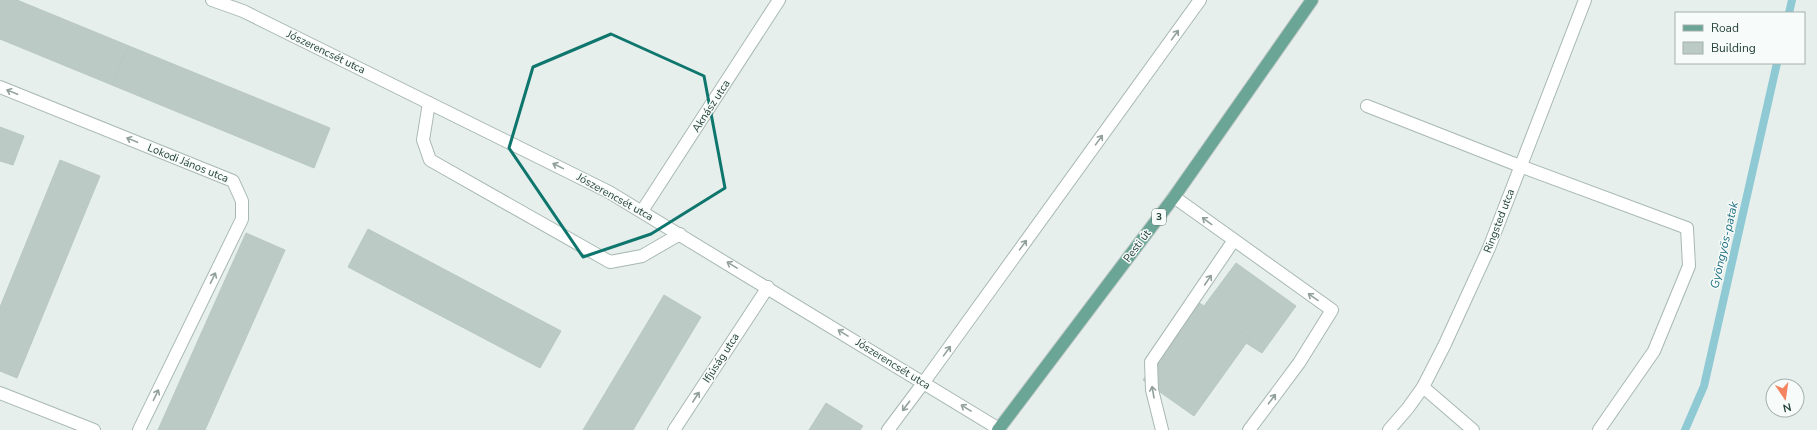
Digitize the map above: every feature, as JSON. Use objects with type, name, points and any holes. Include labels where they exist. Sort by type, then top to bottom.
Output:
[{"type":"main road","name":"Pesti út","points":[[1000,430],[1174,197],[1312,0]]},
{"type":"street","name":"Jószerencsét utca","points":[[212,0],[246,5],[429,103],[609,192],[768,287],[1000,430]]},
{"type":"street","name":"Aknász utca","points":[[642,212],[779,0]]},
{"type":"street","points":[[888,430],[1200,0]]},
{"type":"street","name":"Ringsted utca","points":[[1389,430],[1408,408],[1422,387],[1445,344],[1489,248],[1585,0]]},
{"type":"street","name":"Lokodi János utca","points":[[0,87],[232,181],[242,201],[242,219],[139,430]]},
{"type":"street","points":[[429,103],[423,140],[430,160],[610,262],[642,256],[680,234]]},
{"type":"street","points":[[1367,106],[1520,166],[1687,228],[1689,266],[1654,351],[1599,430]]},
{"type":"street","points":[[1174,197],[1332,310],[1299,363],[1249,430]]},
{"type":"street","points":[[1162,430],[1152,390],[1151,362],[1234,240]]},
{"type":"street","name":"Ifjúság utca","points":[[674,430],[768,287]]},
{"type":"street","points":[[1422,387],[1473,430]]},
{"type":"street","points":[[0,393],[94,430]]},
{"type":"highlighted area","points":[[611,34],[704,76],[725,188],[651,234],[583,257],[509,148],[533,67]]},
{"type":"building","points":[[0,0],[17,0],[129,46],[112,85],[0,39]]},
{"type":"building","points":[[129,46],[330,128],[314,168],[112,85]]},
{"type":"building","points":[[0,127],[24,136],[13,165],[0,161]]},
{"type":"building","points":[[60,160],[100,176],[17,378],[0,371],[0,307]]},
{"type":"building","points":[[368,229],[561,331],[540,368],[348,267]]},
{"type":"building","points":[[246,233],[285,250],[205,430],[158,430]]},
{"type":"building","points":[[1236,263],[1296,306],[1262,353],[1246,343],[1250,338],[1204,306]]},
{"type":"building","points":[[664,295],[701,317],[633,430],[583,430]]},
{"type":"building","points":[[1198,302],[1250,338],[1194,416],[1143,380]]},
{"type":"building","points":[[826,403],[863,426],[860,430],[809,430]]},
{"type":"waterway","name":"Gyöngyös-patak","points":[[1789,12],[1792,0]]},
{"type":"waterway","name":"Gyöngyös-patak","points":[[1685,430],[1704,386],[1777,64]]}]
